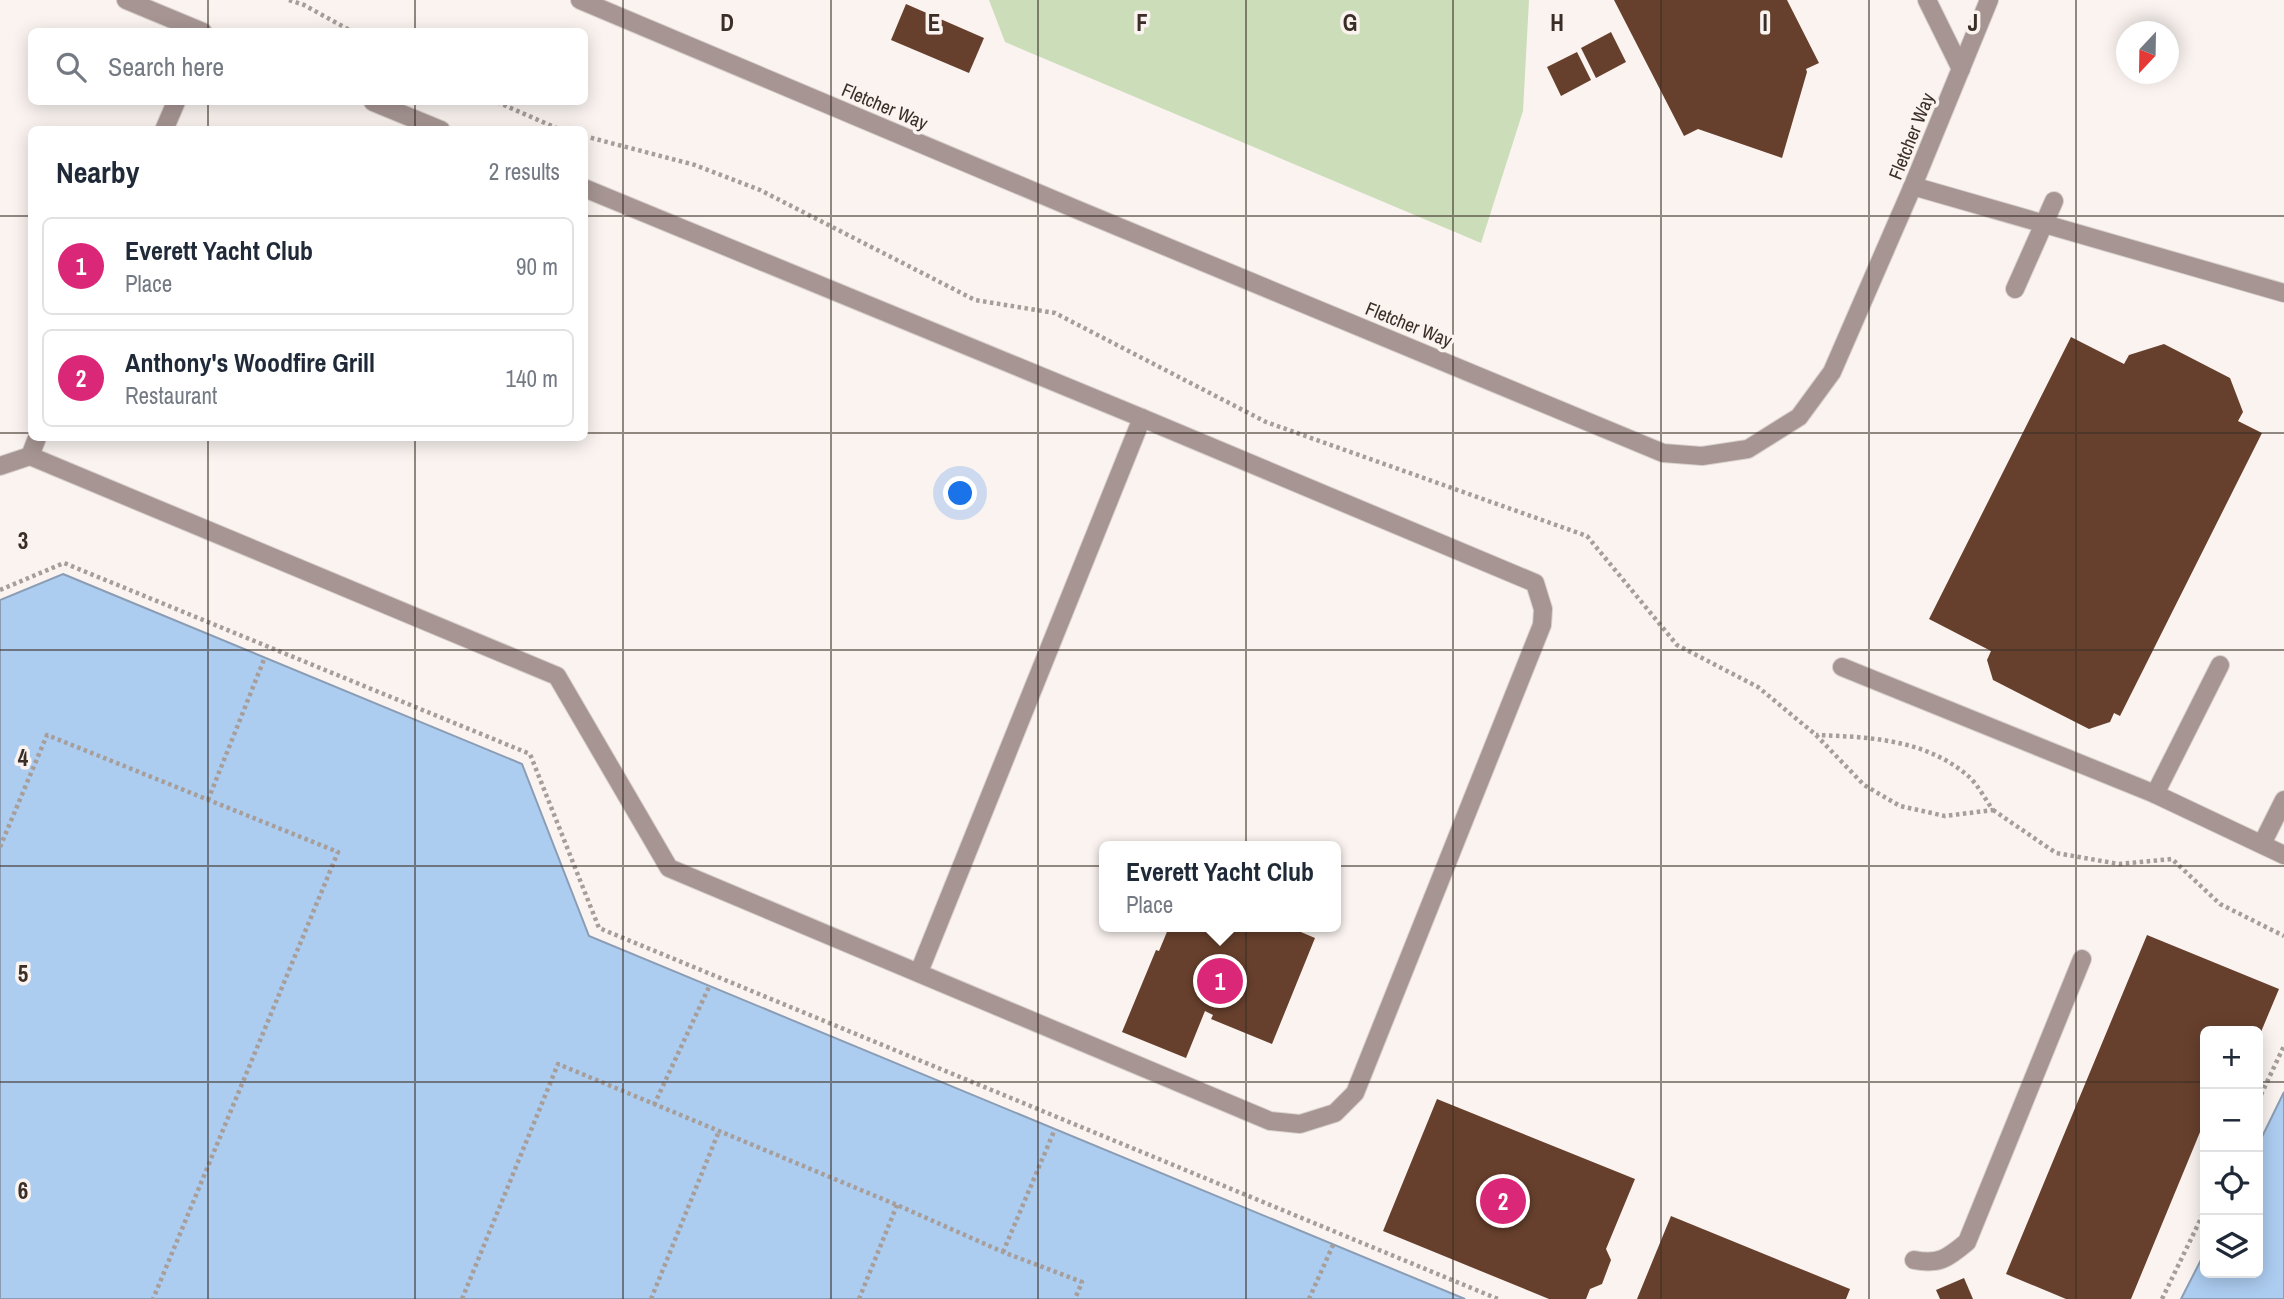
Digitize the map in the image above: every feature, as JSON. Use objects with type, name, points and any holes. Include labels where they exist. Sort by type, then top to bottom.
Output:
[{"type":"street","points":[[126,0],[193,28]]},
{"type":"street","name":"Fletcher Way","points":[[580,0],[1663,453],[1702,456],[1748,449],[1799,418],[1832,372],[1912,188],[1989,0]]},
{"type":"street","points":[[1927,0],[1961,69]]},
{"type":"street","points":[[166,126],[175,105]]},
{"type":"street","points":[[380,105],[431,126]]},
{"type":"street","points":[[1912,188],[2284,293]]},
{"type":"street","points":[[0,466],[30,456],[557,676],[669,868],[1270,1121],[1300,1124],[1335,1113],[1355,1093],[1542,625],[1543,609],[1535,583],[588,190]]},
{"type":"street","points":[[2015,289],[2054,201]]},
{"type":"street","points":[[919,972],[1142,418]]},
{"type":"street","points":[[30,456],[36,441]]},
{"type":"street","points":[[2155,794],[2220,665]]},
{"type":"street","points":[[1842,667],[2155,794],[2284,855]]},
{"type":"street","points":[[2262,844],[2284,800]]},
{"type":"street","points":[[1914,1260],[1930,1264],[1952,1254],[1967,1242],[2081,959]]},
{"type":"path","points":[[289,0],[347,28]]},
{"type":"path","points":[[503,105],[552,126]]},
{"type":"path","points":[[588,137],[695,165],[760,190],[975,300],[1055,313],[1266,422],[1587,536],[1677,645],[1758,687],[1816,735],[1864,785],[1900,806],[1945,816],[1993,810]]},
{"type":"path","points":[[208,800],[265,657]]},
{"type":"path","points":[[0,847],[47,735],[338,852],[153,1299]]},
{"type":"path","points":[[1816,735],[1874,737],[1927,750],[1969,775],[1993,810],[2056,853],[2119,864],[2172,859],[2220,904],[2284,936]]},
{"type":"path","points":[[654,1105],[709,987]]},
{"type":"path","points":[[2263,1090],[2284,1046]]},
{"type":"path","points":[[461,1299],[558,1064],[1003,1252],[1082,1282],[1075,1299]]},
{"type":"path","points":[[1003,1252],[1055,1129]]},
{"type":"path","points":[[651,1299],[719,1130]]},
{"type":"path","points":[[859,1299],[897,1205]]},
{"type":"path","points":[[2162,1299],[2203,1215]]},
{"type":"path","points":[[1309,1299],[1333,1245]]},
{"type":"green space","points":[[989,0],[1529,0],[1523,111],[1481,243],[1005,42]]},
{"type":"water","points":[[63,574],[522,764],[589,936],[1465,1299],[0,1299],[0,600]]},
{"type":"water","points":[[2284,1092],[2284,1299],[2181,1299],[2200,1262],[2200,1278],[2263,1278],[2263,1135]]},
{"type":"building","points":[[1614,0],[1787,0],[1819,63],[1806,69],[1782,158],[1698,129],[1684,136]]},
{"type":"building","points":[[906,4],[984,38],[969,73],[891,40]]},
{"type":"building","points":[[1611,32],[1626,62],[1596,78],[1581,48]]},
{"type":"building","points":[[1577,52],[1591,80],[1561,96],[1547,67]]},
{"type":"building","points":[[2071,337],[2124,364],[2129,355],[2164,344],[2230,378],[2243,412],[2238,421],[2262,433],[2120,716],[2114,713],[2110,722],[2089,729],[1993,680],[1987,660],[1991,651],[1929,619]]},
{"type":"building","points":[[1167,932],[1301,932],[1315,938],[1272,1044],[1211,1019],[1213,1015],[1205,1011],[1186,1058],[1122,1032],[1156,950],[1159,951]]},
{"type":"building","points":[[2147,935],[2279,989],[2263,1027],[2200,1026],[2200,1132],[2131,1299],[2066,1299],[2006,1274]]},
{"type":"building","points":[[1437,1099],[1635,1179],[1606,1249],[1611,1260],[1602,1284],[1590,1289],[1586,1299],[1549,1299],[1383,1231]]},
{"type":"building","points":[[1671,1216],[1850,1289],[1846,1299],[1637,1299]]},
{"type":"building","points":[[1964,1278],[1973,1299],[1940,1299],[1936,1290]]},
{"type":"place","name":"Everett Yacht Club","points":[[1220,981]]},
{"type":"place","name":"Anthony's Woodfire Grill","points":[[1503,1201]]}]
